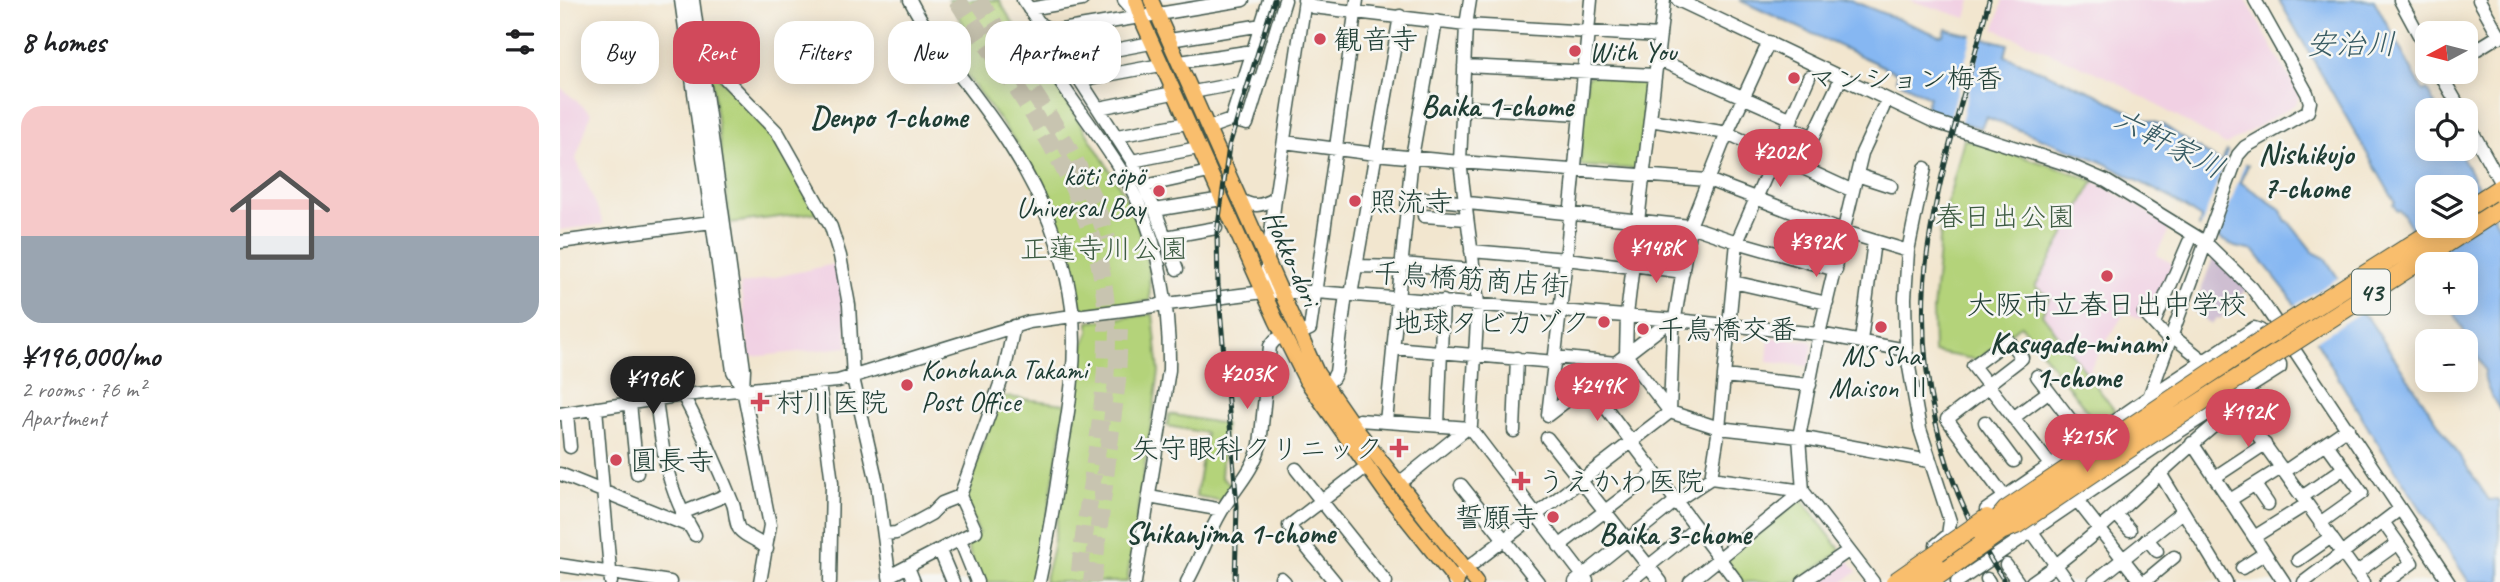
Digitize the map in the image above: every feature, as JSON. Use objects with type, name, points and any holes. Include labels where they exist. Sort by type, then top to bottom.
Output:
[{"type":"highway","points":[[2478,199],[2499,179]]},
{"type":"highway","name":"43","points":[[1929,582],[2001,531],[2500,209]]},
{"type":"highway","name":"43","points":[[1944,582],[2006,538],[2018,520],[2176,396],[2422,238]]},
{"type":"highway","points":[[1895,582],[1990,516],[2018,520]]},
{"type":"highway","name":"43","points":[[1912,582],[1995,523],[2018,520]]},
{"type":"main road","name":"Hokko-dori","points":[[1135,0],[1173,93],[1264,292],[1292,335],[1319,390],[1367,466],[1456,582]]},
{"type":"main road","name":"Hokko-dori","points":[[1151,0],[1159,7],[1170,40],[1281,292],[1292,335]]},
{"type":"main road","name":"Hokko-dori","points":[[1319,390],[1353,425],[1476,582]]},
{"type":"street","points":[[681,0],[717,221]]},
{"type":"street","points":[[693,0],[696,21]]},
{"type":"street","points":[[910,0],[1029,178],[1057,245],[1079,316],[1070,404],[1048,543],[1039,582]]},
{"type":"street","points":[[1026,5],[1082,0]]},
{"type":"street","points":[[1124,0],[1141,18]]},
{"type":"street","points":[[1121,21],[1141,18],[1159,7],[1243,0]]},
{"type":"street","points":[[1231,120],[1269,0]]},
{"type":"street","points":[[1208,128],[1231,120],[1247,124],[1285,0]]},
{"type":"street","points":[[1264,292],[1304,0],[1313,7],[1357,6],[1399,16],[1466,25],[1660,36]]},
{"type":"street","points":[[1470,0],[1466,25],[1460,162],[1478,303],[1470,428],[1582,580],[1626,540],[1676,501],[1712,478],[1803,491]]},
{"type":"street","points":[[1591,0],[1561,310],[1548,415],[1662,327],[1676,320]]},
{"type":"street","points":[[1621,359],[1664,0]]},
{"type":"street","points":[[1678,0],[1943,125],[2091,174],[2207,238],[2252,288],[2298,352],[2449,582]]},
{"type":"street","points":[[2144,400],[2238,156],[2245,147],[2306,113],[2310,105],[2307,93],[2255,0]]},
{"type":"street","points":[[2400,0],[2415,28]]},
{"type":"street","points":[[2478,49],[2500,36],[2479,0]]},
{"type":"street","points":[[1026,5],[1038,21]]},
{"type":"street","points":[[1187,582],[1221,512],[1257,456],[1270,346],[1275,340],[1310,329],[1357,6]]},
{"type":"street","points":[[1319,390],[1336,372],[1399,16]]},
{"type":"street","points":[[1386,422],[1412,158],[1436,21]]},
{"type":"street","points":[[1170,40],[1262,25]]},
{"type":"street","points":[[1121,49],[1151,43]]},
{"type":"street","points":[[1671,412],[1673,330],[1690,226],[1727,134],[1769,43]]},
{"type":"street","points":[[1180,62],[1253,51]]},
{"type":"street","points":[[1657,59],[1744,96],[1813,137],[1841,78]]},
{"type":"street","points":[[1121,72],[1161,65]]},
{"type":"street","points":[[1464,66],[1655,75]]},
{"type":"street","points":[[1712,478],[1737,242],[1809,77]]},
{"type":"street","points":[[1193,92],[1261,79]]},
{"type":"street","points":[[703,84],[733,371],[743,389],[770,525],[760,582]]},
{"type":"street","points":[[730,84],[778,133],[829,222],[841,256],[849,305],[853,378],[877,482],[889,580],[976,531],[960,496],[1004,373],[1014,326]]},
{"type":"street","points":[[1063,84],[1118,166],[1133,194],[1153,245],[1163,281],[1160,305],[1169,370],[1135,582]]},
{"type":"street","points":[[1083,84],[1117,136],[1145,186],[1177,270]]},
{"type":"street","points":[[1098,108],[1173,93]]},
{"type":"street","points":[[1462,107],[1580,114]]},
{"type":"street","points":[[1872,582],[1803,491],[1799,437],[1819,334],[1845,232],[1861,153],[1883,108]]},
{"type":"street","points":[[1650,120],[1727,134],[1853,191]]},
{"type":"street","points":[[1117,136],[1187,123]]},
{"type":"street","points":[[2478,141],[2499,179]]},
{"type":"street","points":[[1284,142],[1412,158],[1708,180],[1845,232],[1908,251]]},
{"type":"street","points":[[1132,161],[1198,148]]},
{"type":"street","points":[[1881,582],[1946,538],[1950,527],[1948,512],[1929,461],[1916,412],[1906,350],[1908,251],[1925,167]]},
{"type":"street","points":[[1145,186],[1209,172]]},
{"type":"street","points":[[1857,175],[1891,186]]},
{"type":"street","points":[[1410,197],[1690,226],[1836,270]]},
{"type":"street","points":[[1155,210],[1222,199]]},
{"type":"street","points":[[1239,199],[1257,206],[1275,199]]},
{"type":"street","points":[[1424,216],[1467,219]]},
{"type":"street","points":[[560,242],[717,221]]},
{"type":"street","points":[[1166,237],[1216,228]]},
{"type":"street","points":[[1861,341],[1874,241]]},
{"type":"street","points":[[2154,323],[2189,242]]},
{"type":"street","points":[[1471,251],[1683,272]]},
{"type":"street","points":[[1356,266],[1473,270]]},
{"type":"street","points":[[1733,282],[1827,303]]},
{"type":"street","name":"千鳥橋筋商店街","points":[[564,413],[683,395],[853,378],[1029,321],[1264,292],[1316,292],[1626,315],[1819,334],[1906,350]]},
{"type":"street","points":[[1438,426],[1443,301]]},
{"type":"street","points":[[2144,313],[2170,338],[2203,362],[2226,402],[2239,409],[2359,578],[2398,543]]},
{"type":"street","points":[[1957,582],[2018,520],[2050,466],[2254,328],[2260,330],[2280,368],[2226,402],[2188,447],[2100,529],[2032,582]]},
{"type":"street","points":[[1394,348],[1517,358],[1621,359],[1671,412],[1719,428],[1799,437],[1929,461]]},
{"type":"street","points":[[1514,431],[1517,358]]},
{"type":"street","points":[[1724,376],[1810,385]]},
{"type":"street","points":[[2037,376],[2086,440]]},
{"type":"street","points":[[819,383],[832,483],[830,582]]},
{"type":"street","points":[[1588,384],[1737,582]]},
{"type":"street","points":[[2068,582],[2018,520],[1947,419],[1988,386],[2142,582],[2175,557]]},
{"type":"street","points":[[1996,436],[2048,392]]},
{"type":"street","points":[[683,395],[729,494],[736,511],[738,527],[759,540],[766,549]]},
{"type":"street","points":[[560,474],[692,531],[666,472],[656,399]]},
{"type":"street","points":[[2144,400],[2169,439],[2188,447],[2215,477],[2284,582]]},
{"type":"street","points":[[630,403],[637,473]]},
{"type":"street","points":[[596,408],[611,578]]},
{"type":"street","points":[[1456,582],[1466,569],[1671,412]]},
{"type":"street","points":[[564,413],[570,447]]},
{"type":"street","points":[[1353,425],[1359,420],[1470,428]]},
{"type":"street","points":[[1985,422],[2014,461]]},
{"type":"street","points":[[1986,510],[2018,520],[2078,500],[2169,439],[2208,422]]},
{"type":"street","points":[[1398,484],[1470,428]]},
{"type":"street","points":[[2230,500],[2348,428]]},
{"type":"street","points":[[1547,438],[1661,582]]},
{"type":"street","points":[[2320,523],[2362,493],[2326,443]]},
{"type":"street","points":[[2215,477],[2265,444]]},
{"type":"street","points":[[1335,582],[1289,526],[1367,466]]},
{"type":"street","points":[[2255,537],[2344,468]]},
{"type":"street","points":[[1296,469],[1386,582]]},
{"type":"street","points":[[1559,546],[1655,473]]},
{"type":"street","points":[[2160,473],[2226,582]]},
{"type":"street","points":[[1461,485],[1538,582]]},
{"type":"street","points":[[2255,485],[2268,503]]},
{"type":"street","points":[[1690,582],[1803,491]]},
{"type":"street","points":[[682,513],[729,494]]},
{"type":"street","points":[[885,534],[896,533],[931,514],[942,503],[960,496]]},
{"type":"street","points":[[1149,497],[1217,509],[1221,512]]},
{"type":"street","points":[[2304,582],[2400,509]]},
{"type":"street","points":[[2100,580],[2182,512]]},
{"type":"street","points":[[2116,514],[2130,530]]},
{"type":"street","points":[[2383,522],[2412,564],[2386,582]]},
{"type":"street","points":[[1629,582],[1696,528]]},
{"type":"street","points":[[2298,560],[2330,537]]},
{"type":"street","points":[[2147,539],[2157,551]]},
{"type":"street","points":[[960,540],[977,582]]},
{"type":"street","points":[[940,551],[953,582]]},
{"type":"street","points":[[1803,582],[1848,551]]},
{"type":"street","points":[[2242,568],[2265,553]]},
{"type":"street","points":[[1922,554],[1944,582]]},
{"type":"street","points":[[560,565],[611,578],[670,582]]},
{"type":"street","points":[[2006,565],[2018,582]]},
{"type":"street","points":[[908,567],[914,582]]},
{"type":"shaded area","points":[[1909,0],[1971,0],[1966,18]]},
{"type":"shaded area","points":[[2003,0],[2246,0],[2299,95],[2296,104],[2226,145],[2113,80],[1995,29]]},
{"type":"shaded area","points":[[560,87],[591,113],[576,159],[604,224],[560,230]]},
{"type":"shaded area","name":"大阪市立春日出中学校","points":[[2095,182],[2137,205],[2170,228],[2156,255],[2177,266],[2155,316],[2146,309],[2140,319],[2125,312],[2087,373],[2043,313],[2051,296],[2036,286]]},
{"type":"shaded area","points":[[2213,258],[2217,258],[2247,289],[2220,319],[2217,318],[2211,324],[2193,311]]},
{"type":"shaded area","points":[[839,263],[848,347],[750,357],[740,285]]},
{"type":"shaded area","points":[[1769,337],[1810,341],[1813,344],[1809,366],[1767,362]]},
{"type":"shaded area","points":[[1848,559],[1857,572],[1843,582],[1814,582],[1813,580]]},
{"type":"green space","name":"正蓮寺川公園","points":[[949,0],[999,0],[1011,21],[985,21],[985,84],[1056,84],[1121,188],[1139,228],[1149,270],[1150,301],[1082,310],[1038,184],[1017,144],[971,82],[971,21],[962,21]]},
{"type":"green space","points":[[1591,75],[1647,78],[1650,81],[1639,166],[1635,169],[1582,166],[1580,162],[1587,78]]},
{"type":"green space","points":[[712,84],[726,84],[777,136],[820,212],[730,223]]},
{"type":"green space","name":"春日出公園","points":[[1964,139],[2094,181],[2035,287],[2050,296],[2042,314],[2115,411],[2097,424],[2021,325],[1978,360],[1934,352],[1933,310],[1941,228]]},
{"type":"green space","name":"正蓮寺川公園","points":[[1153,314],[1159,372],[1127,582],[1044,582],[1052,552],[1079,388],[1083,346],[1089,332],[1089,322]]},
{"type":"green space","points":[[999,396],[1066,404],[1043,542],[1033,582],[980,582],[965,540],[979,533],[964,499]]},
{"type":"green space","points":[[1169,414],[1225,424],[1221,477],[1233,486],[1222,501],[1196,496],[1206,433],[1167,426]]},
{"type":"green space","points":[[1799,501],[1803,501],[1839,548],[1839,553],[1796,582],[1743,582],[1727,561],[1727,557]]},
{"type":"water","name":"六軒家川","points":[[1739,0],[1850,0],[1940,36],[1944,35],[1946,29],[2008,44],[2005,56],[2094,93],[2141,118],[2163,125],[2221,163],[2227,151],[2248,165],[2240,182],[2280,209],[2286,221],[2313,252],[2325,258],[2489,500],[2498,499],[2500,502],[2500,582],[2469,582],[2373,436],[2289,295],[2254,251],[2235,247],[2199,227],[2201,218],[2167,196],[2100,161],[1986,117],[1981,128],[1949,119],[1948,122],[1924,111],[1929,97],[1896,80],[1898,73]]},
{"type":"water","name":"安治川","points":[[2279,0],[2374,0],[2415,76],[2415,84],[2419,84],[2424,92],[2427,90],[2431,98],[2415,98],[2415,161],[2464,161],[2472,175],[2415,175],[2415,234],[2404,215],[2397,211],[2393,204],[2395,202]]},
{"type":"water","points":[[2478,187],[2500,228],[2500,411],[2487,386],[2485,371],[2478,358],[2478,329],[2463,329],[2455,315],[2478,315],[2478,252],[2425,252],[2417,238],[2478,238]]},
{"type":"pier","points":[[1973,31],[1983,34],[1960,125],[1949,122]]},
{"type":"pier","points":[[2229,150],[2246,161],[2217,239],[2200,229]]},
{"type":"pier","points":[[2341,276],[2364,310],[2313,343],[2292,307]]},
{"type":"tunnel","points":[[957,0],[1009,76],[1057,155],[1077,195],[1093,238],[1103,282],[1107,328],[1104,392],[1079,582]]},
{"type":"tunnel","points":[[978,0],[992,21]]},
{"type":"tunnel","points":[[1027,84],[1081,172],[1107,239]]},
{"type":"tunnel","points":[[1092,582],[1117,381],[1119,329]]},
{"type":"railway","points":[[1235,582],[1237,506],[1218,285],[1217,233],[1229,146],[1274,0]]},
{"type":"railway","points":[[1989,0],[1947,154],[1933,217],[1924,292],[1924,335],[1928,379],[1947,464],[1982,545],[2005,582]]},
{"type":"place","name":"観音寺","points":[[1320,39]]},
{"type":"place","name":"With You","points":[[1575,51]]},
{"type":"place","name":"マンション梅香","points":[[1794,78]]},
{"type":"place","name":"köti söpö Universal Bay","points":[[1159,191]]},
{"type":"place","name":"照流寺","points":[[1355,201]]},
{"type":"place","name":"大阪市立春日出中学校","points":[[2107,276]]},
{"type":"place","name":"地球タビカゾク","points":[[1604,322]]},
{"type":"place","name":"MS Sha Maison Ⅱ","points":[[1881,327]]},
{"type":"place","name":"千鳥橋交番","points":[[1643,329]]},
{"type":"place","name":"Konohana Takami Post Office","points":[[907,385]]},
{"type":"place","name":"村川医院","points":[[760,402]]},
{"type":"place","name":"矢守眼科クリニック","points":[[1399,448]]},
{"type":"place","name":"圓長寺","points":[[616,460]]},
{"type":"place","name":"うえかわ医院","points":[[1521,481]]},
{"type":"place","name":"誓願寺","points":[[1553,517]]},
{"type":"district","name":"Baika 1-chome","points":[[1497,106]]},
{"type":"district","name":"Denpo 1-chome","points":[[889,117]]},
{"type":"district","name":"Nishikujo 7-chome","points":[[2306,171]]},
{"type":"district","name":"Kasugade-minami 1-chome","points":[[2078,360]]},
{"type":"district","name":"Shikanjima 1-chome","points":[[1230,533]]},
{"type":"district","name":"Baika 3-chome","points":[[1675,534]]}]
